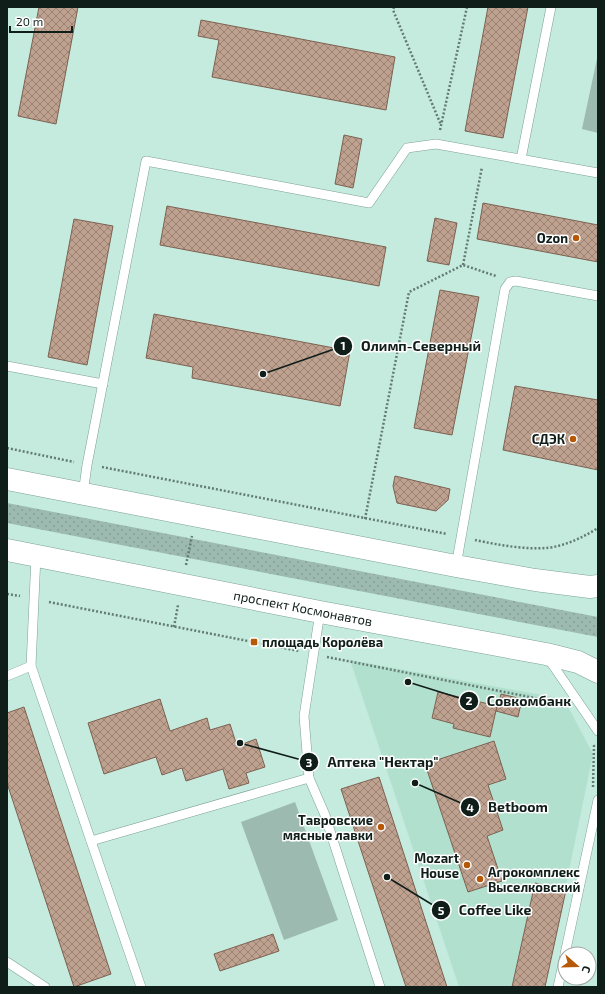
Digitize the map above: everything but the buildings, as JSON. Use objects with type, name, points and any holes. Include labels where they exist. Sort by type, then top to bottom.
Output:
[{"type":"main road","points":[[7,479],[456,566],[535,580],[590,587],[598,586]]},
{"type":"main road","name":"проспект Космонавтов","points":[[7,550],[320,612],[546,654],[578,662],[598,672]]},
{"type":"lane","points":[[521,159],[551,7]]},
{"type":"lane","points":[[83,494],[87,465],[146,161],[368,203],[407,148],[436,144],[598,173]]},
{"type":"lane","points":[[456,566],[505,289],[510,282],[516,281],[598,296]]},
{"type":"lane","points":[[7,366],[103,384]]},
{"type":"lane","points":[[36,556],[32,666],[141,987]]},
{"type":"lane","points":[[320,612],[304,716],[309,778],[325,815],[380,987]]},
{"type":"lane","points":[[546,654],[598,731]]},
{"type":"lane","points":[[7,676],[32,666]]},
{"type":"lane","points":[[92,841],[309,778]]},
{"type":"lane","points":[[567,946],[598,800]]},
{"type":"lane","points":[[7,962],[45,987]]},
{"type":"path","points":[[394,7],[393,10],[403,37],[441,125]]},
{"type":"path","points":[[436,144],[467,7]]},
{"type":"path","points":[[463,265],[485,152]]},
{"type":"path","points":[[365,518],[409,292],[463,265],[497,276],[510,282]]},
{"type":"path","points":[[7,448],[87,465],[490,543],[532,548],[557,546],[582,538],[598,528]]},
{"type":"path","points":[[182,585],[196,516]]},
{"type":"path","points":[[7,594],[540,699],[562,706],[568,710]]},
{"type":"path","points":[[591,740],[594,746],[592,793]]},
{"type":"shaded area","points":[[598,54],[598,133],[582,129]]},
{"type":"shaded area","points":[[7,503],[598,617],[598,637],[7,523]]},
{"type":"shaded area","points":[[350,660],[564,699],[593,754],[545,987],[459,987]]},
{"type":"shaded area","points":[[295,802],[338,920],[284,940],[241,822]]},
{"type":"place","name":"Ozon","points":[[576,238]]},
{"type":"place","name":"Олимп-Северный","points":[[263,374]]},
{"type":"place","name":"СДЭК","points":[[573,439]]},
{"type":"place","name":"площадь Королёва","points":[[254,642]]},
{"type":"place","name":"Совкомбанк","points":[[408,682]]},
{"type":"place","name":"Аптека \"Нектар\"","points":[[240,743]]},
{"type":"place","name":"Betboom","points":[[415,783]]},
{"type":"place","name":"Тавровские мясные лавки","points":[[381,827]]},
{"type":"place","name":"Mozart House","points":[[467,865]]},
{"type":"place","name":"Coffee Like","points":[[387,877]]},
{"type":"place","name":"Агрокомплекс Выселковский","points":[[480,879]]}]
